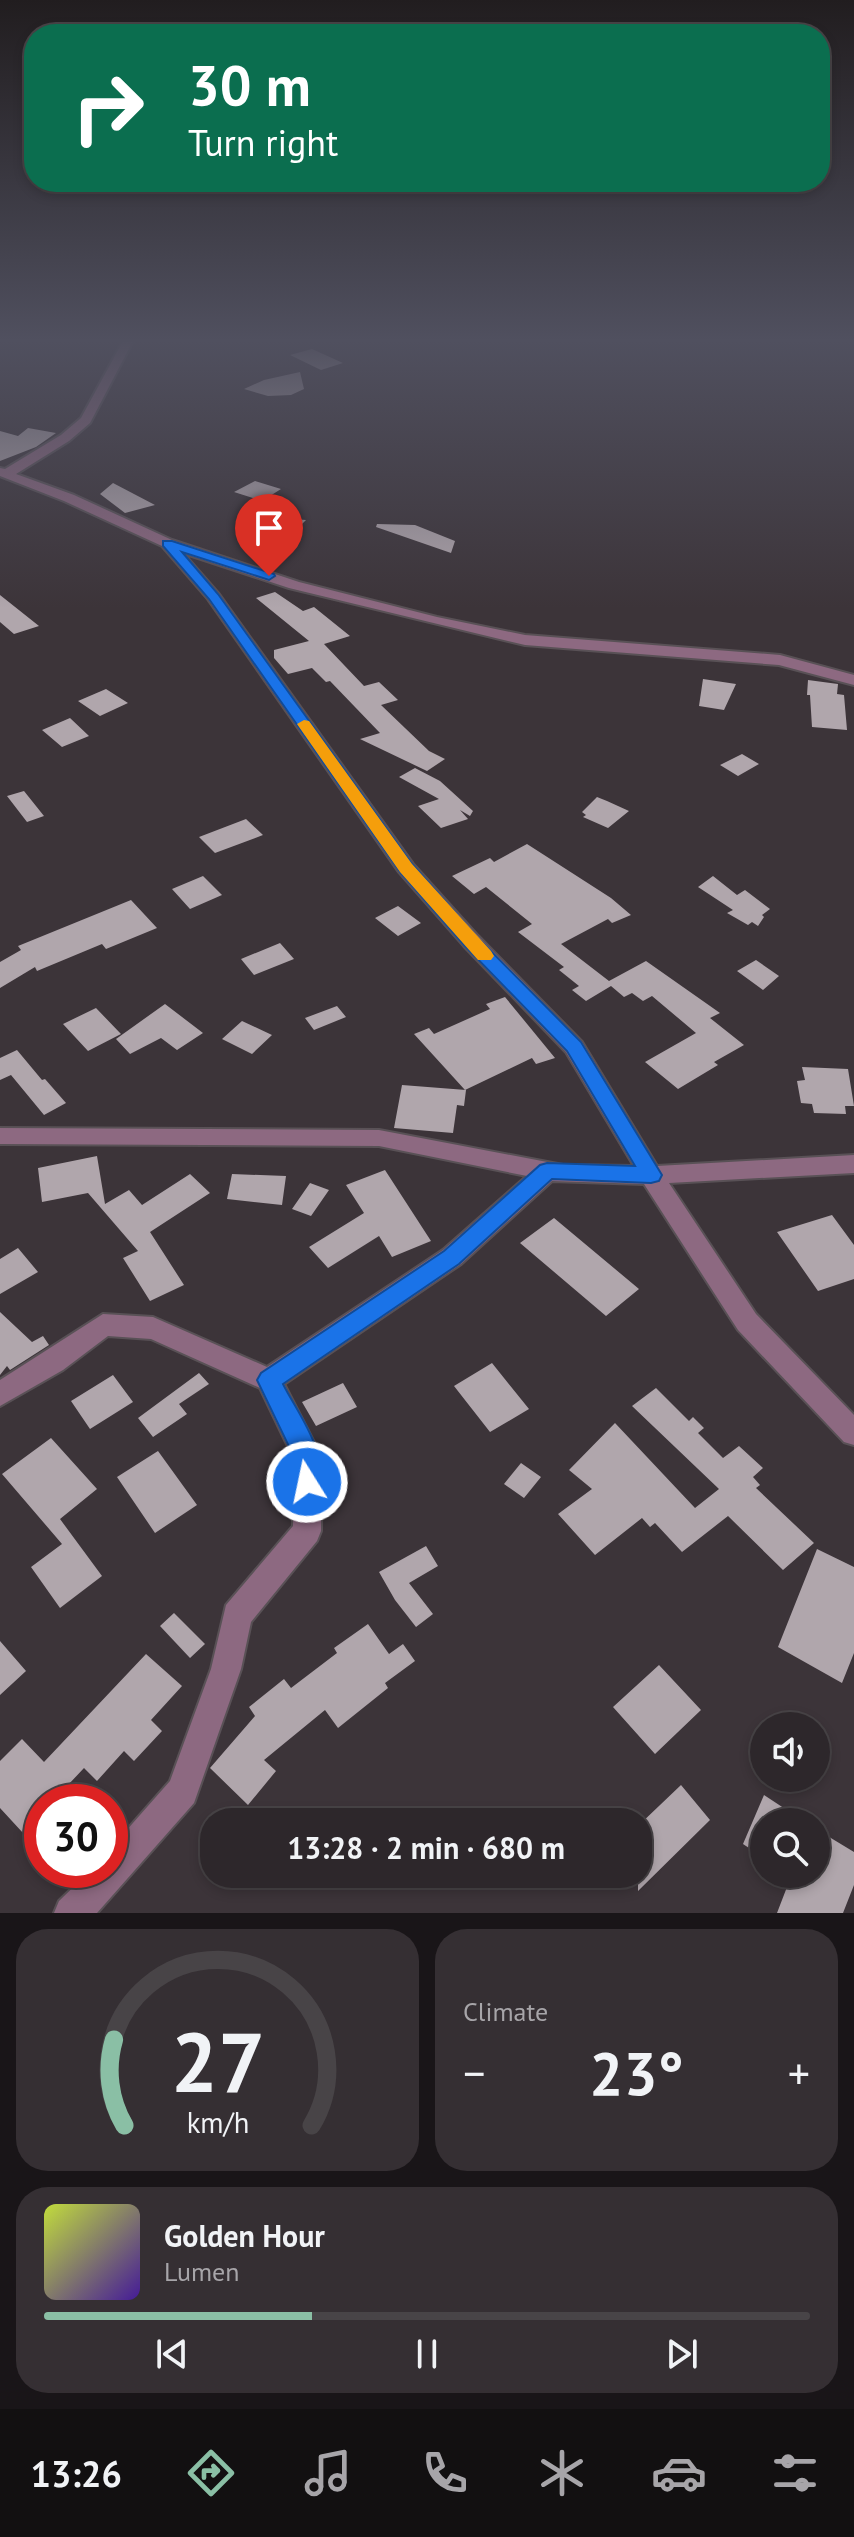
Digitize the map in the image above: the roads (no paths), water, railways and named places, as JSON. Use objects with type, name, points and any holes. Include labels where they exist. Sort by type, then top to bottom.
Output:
[{"type":"street","points":[[3,473],[74,430]]},
{"type":"street","points":[[3,473],[69,498],[167,543],[294,585],[436,621],[525,640],[780,660],[854,680]]},
{"type":"street","points":[[167,543],[213,596],[406,868],[471,941],[574,1047],[651,1175],[747,1322],[854,1433]]},
{"type":"street","points":[[0,1136],[379,1138],[547,1171],[651,1175],[854,1164]]},
{"type":"street","points":[[269,1380],[452,1257],[547,1171]]},
{"type":"street","points":[[0,1394],[54,1362],[103,1325],[153,1328],[269,1380],[308,1458],[307,1531],[237,1615],[226,1669],[182,1791],[92,1895],[71,1913]]}]
